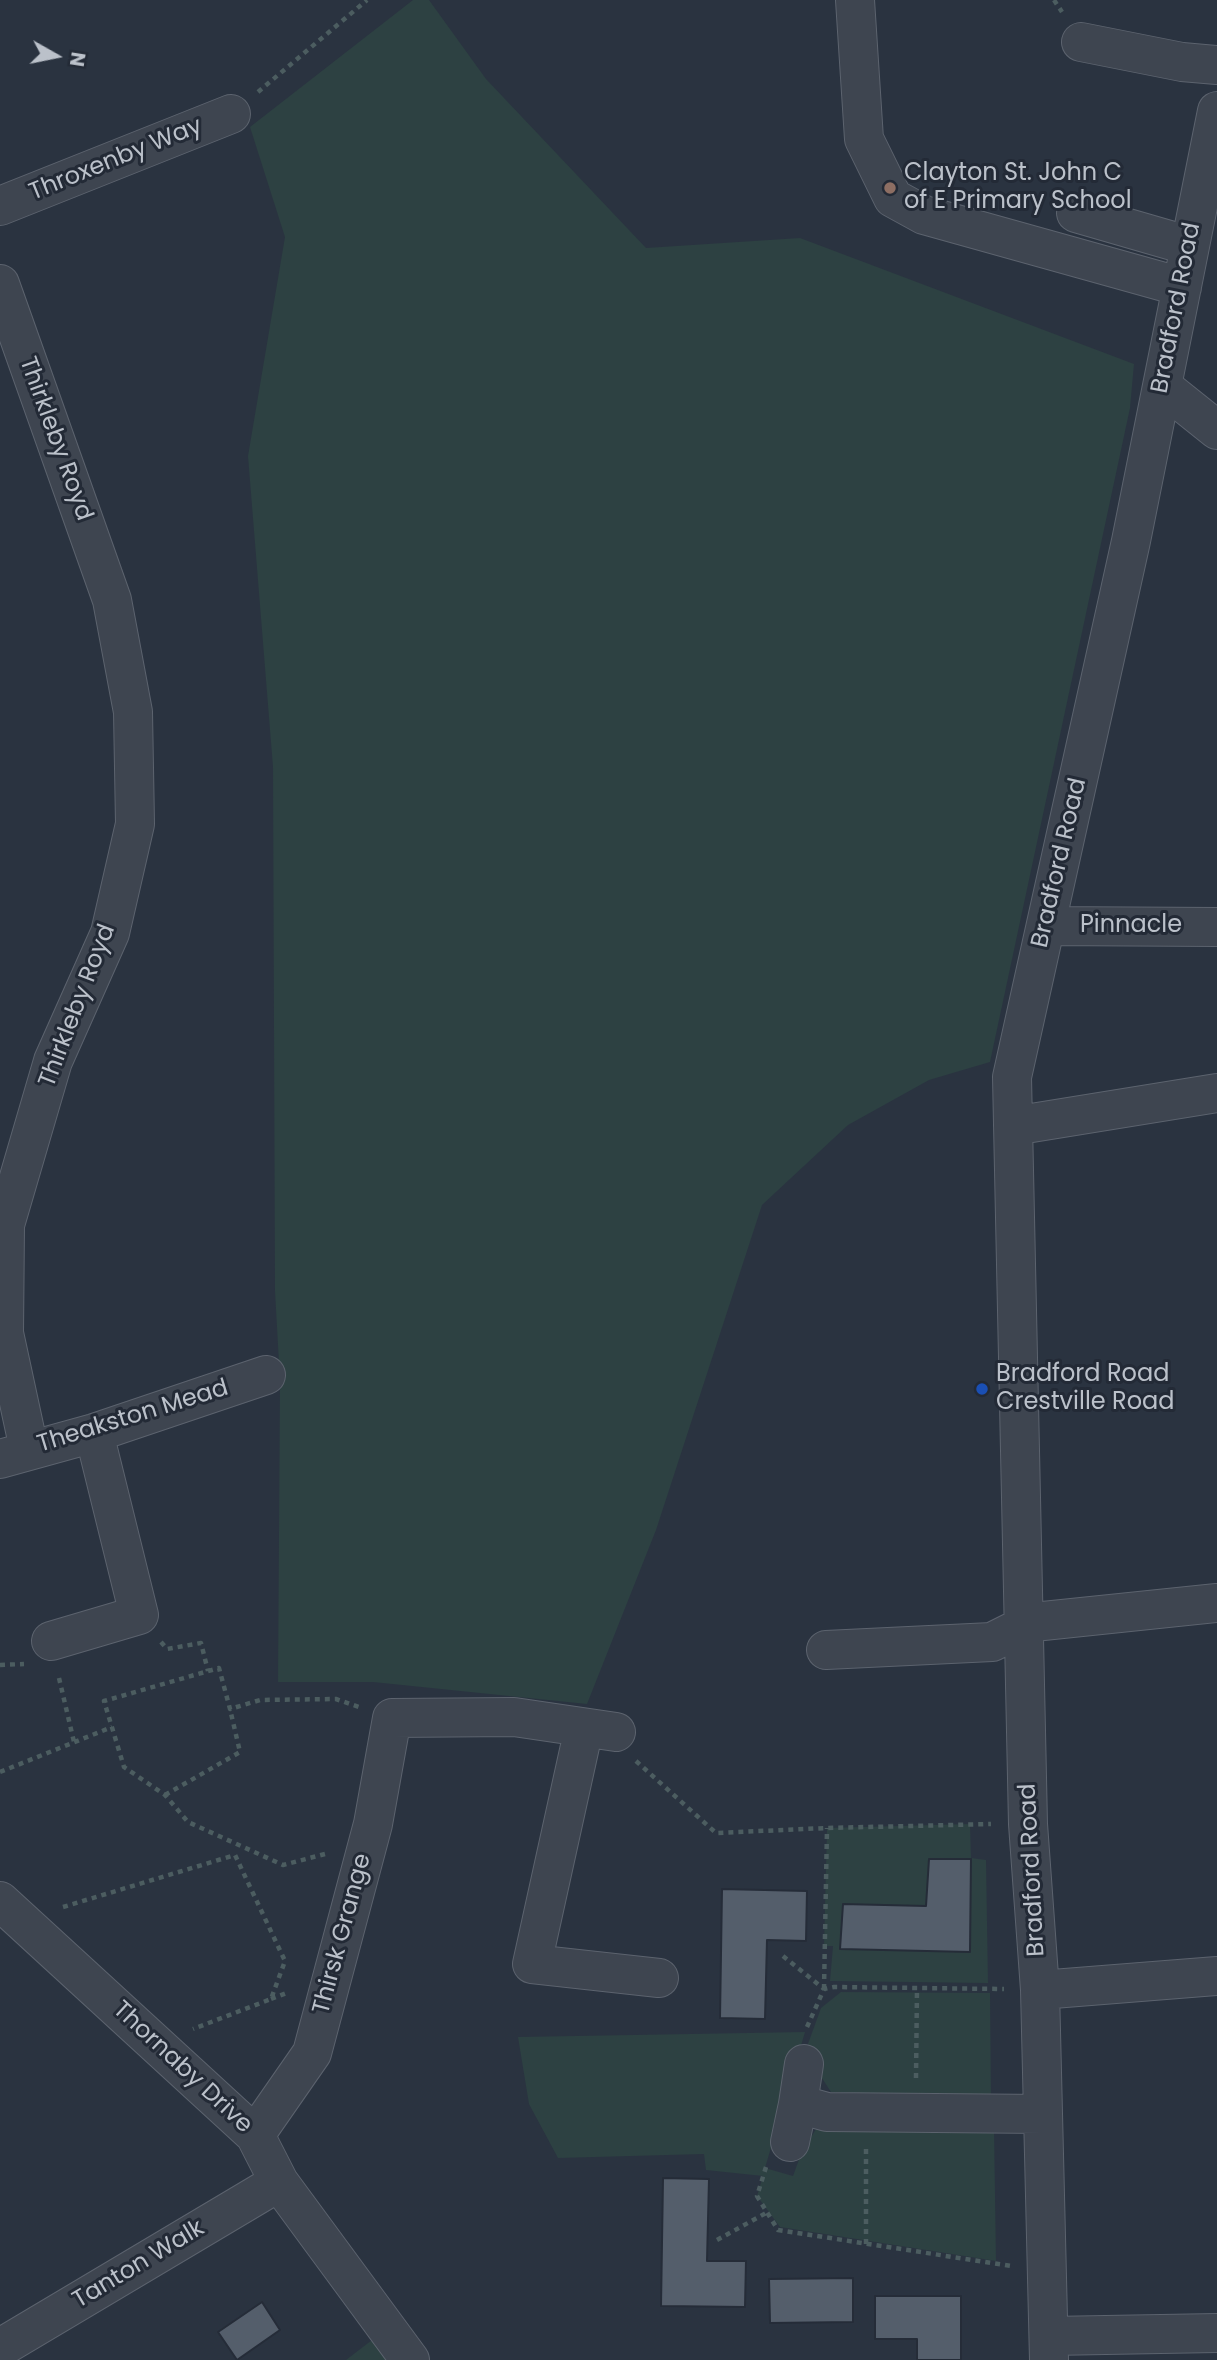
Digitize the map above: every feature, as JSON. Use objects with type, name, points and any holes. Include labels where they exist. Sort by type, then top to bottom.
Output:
[{"type":"street","points":[[855,0],[864,139],[893,198],[924,215],[1182,287]]},
{"type":"street","points":[[1081,43],[1182,62],[1217,65]]},
{"type":"street","name":"Bradford Road","points":[[1050,2348],[1040,1990],[1028,1824],[1012,1077],[1131,541],[1217,111]]},
{"type":"street","name":"Throxenby Way","points":[[0,206],[232,114]]},
{"type":"street","points":[[1076,213],[1190,246]]},
{"type":"street","name":"Thirkleby Royd","points":[[0,284],[113,600],[133,712],[135,824],[110,933],[53,1061],[5,1225],[4,1333],[14,1454]]},
{"type":"street","points":[[1162,386],[1217,430]]},
{"type":"street","name":"Pinnacle","points":[[1046,926],[1217,927]]},
{"type":"street","points":[[1013,1126],[1217,1093]]},
{"type":"street","name":"Theakston Mead","points":[[14,1454],[93,1433],[266,1375]]},
{"type":"street","points":[[51,1641],[139,1615],[93,1433]]},
{"type":"street","points":[[826,1650],[992,1642],[1024,1625],[1217,1602]]},
{"type":"street","points":[[392,1718],[514,1717],[600,1730],[532,1965],[659,1978]]},
{"type":"street","name":"Thirsk Grange","points":[[255,2135],[312,2053],[373,1824],[392,1718]]},
{"type":"street","name":"Thornaby Drive","points":[[0,1900],[255,2135],[279,2182],[410,2360]]},
{"type":"street","points":[[1040,1990],[1217,1976]]},
{"type":"street","points":[[790,2143],[804,2064]]},
{"type":"street","points":[[798,2104],[827,2112],[1043,2114]]},
{"type":"street","name":"Tanton Walk","points":[[0,2348],[279,2182]]},
{"type":"street","points":[[1050,2348],[1217,2333]]},
{"type":"path","points":[[232,114],[367,0]]},
{"type":"path","points":[[139,1615],[167,1649],[201,1643],[208,1671]]},
{"type":"path","points":[[165,1795],[240,1752],[219,1668],[104,1701],[124,1767],[165,1795],[188,1822],[283,1865],[334,1852],[364,1858]]},
{"type":"path","points":[[230,1709],[260,1700],[336,1699],[392,1718]]},
{"type":"path","points":[[0,1772],[112,1727]]},
{"type":"path","points":[[600,1730],[716,1833],[952,1825]]},
{"type":"path","points":[[783,1956],[824,1989],[827,1828]]},
{"type":"path","points":[[156,2044],[271,1999],[285,1961],[235,1854],[232,1842]]},
{"type":"path","points":[[28,1926],[51,1911],[235,1854]]},
{"type":"path","points":[[916,2113],[917,1987]]},
{"type":"path","points":[[866,2244],[867,2112]]},
{"type":"path","points":[[717,2240],[766,2213]]},
{"type":"green space","points":[[413,0],[429,0],[486,79],[646,248],[800,238],[1134,364],[1130,408],[990,1062],[929,1080],[848,1125],[762,1205],[656,1530],[587,1704],[373,1682],[278,1682],[280,1381],[275,1291],[273,767],[248,456],[285,237],[250,127]]},
{"type":"green space","points":[[970,1824],[971,1858],[986,1860],[988,1983],[830,1981],[833,1946],[824,1946],[827,1828]],"holes":[[[929,1859],[971,1859],[970,1952],[842,1946],[844,1904],[926,1906]]]},
{"type":"green space","points":[[841,1992],[990,1993],[991,2098],[831,2092],[805,2052],[821,2008]]},
{"type":"green space","points":[[805,2032],[765,2168],[793,2176],[801,2154],[816,2129],[994,2128],[996,2261],[780,2227],[757,2196],[763,2176],[706,2170],[704,2154],[558,2158],[529,2104],[518,2037]]},
{"type":"green space","points":[[372,2340],[386,2360],[346,2360]]},
{"type":"building","points":[[929,1859],[971,1859],[970,1952],[840,1949],[843,1904],[926,1906]]},
{"type":"building","points":[[722,1889],[807,1891],[806,1941],[767,1940],[765,2019],[720,2018]]},
{"type":"building","points":[[663,2178],[709,2179],[707,2261],[746,2261],[745,2307],[661,2306]]},
{"type":"building","points":[[853,2278],[853,2322],[770,2323],[769,2279]]},
{"type":"building","points":[[875,2296],[961,2296],[961,2360],[917,2360],[917,2339],[875,2339]]},
{"type":"building","points":[[262,2302],[280,2330],[237,2360],[218,2332]]},
{"type":"place","name":"Clayton St. John C of E Primary School","points":[[890,188]]},
{"type":"place","name":"Bradford Road Crestville Road","points":[[982,1389]]}]
